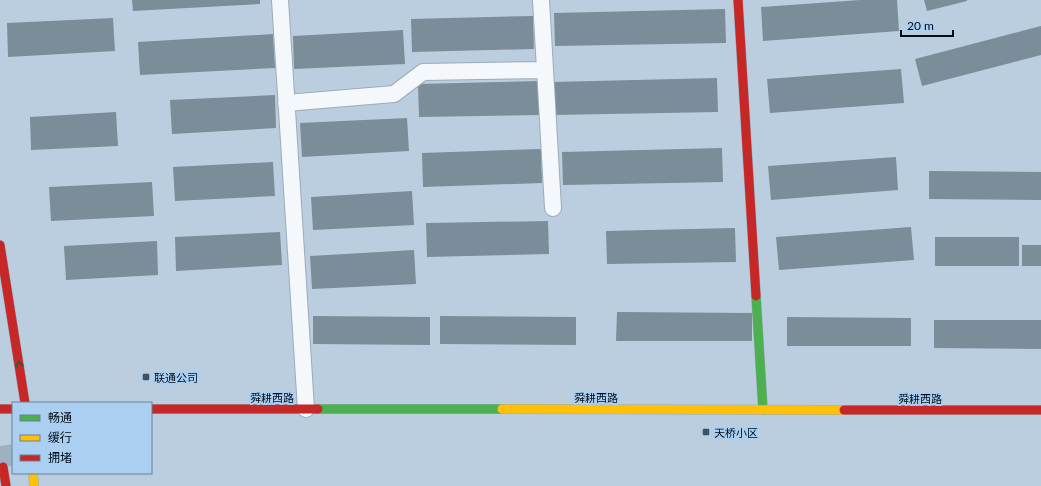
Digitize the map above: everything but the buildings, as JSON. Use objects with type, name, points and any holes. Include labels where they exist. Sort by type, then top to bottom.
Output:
[{"type":"main road","points":[[738,0],[763,410]]},
{"type":"main road","points":[[0,245],[25,402]]},
{"type":"main road","points":[[0,409],[12,409]]},
{"type":"main road","name":"舜耕西路","points":[[152,409],[1041,410]]},
{"type":"main road","points":[[3,467],[6,486]]},
{"type":"main road","points":[[32,474],[34,486]]},
{"type":"street","points":[[280,0],[306,409]]},
{"type":"street","points":[[541,0],[553,208]]},
{"type":"street","points":[[286,103],[394,94],[423,72],[545,70]]},
{"type":"tunnel","points":[[0,446],[3,467]]},
{"type":"traffic: fast","points":[[756,296],[763,410]]},
{"type":"traffic: fast","points":[[318,409],[502,409]]},
{"type":"traffic: slow","points":[[502,409],[844,410]]},
{"type":"traffic: slow","points":[[33,474],[34,486]]},
{"type":"traffic: jam","points":[[738,0],[756,296]]},
{"type":"traffic: jam","points":[[0,245],[25,402]]},
{"type":"traffic: jam","points":[[0,409],[12,409]]},
{"type":"traffic: jam","points":[[152,409],[318,409]]},
{"type":"traffic: jam","points":[[844,410],[1041,410]]},
{"type":"traffic: jam","points":[[3,467],[6,486]]},
{"type":"place","name":"联通公司","points":[[146,377]]},
{"type":"place","name":"天桥小区","points":[[706,432]]}]
